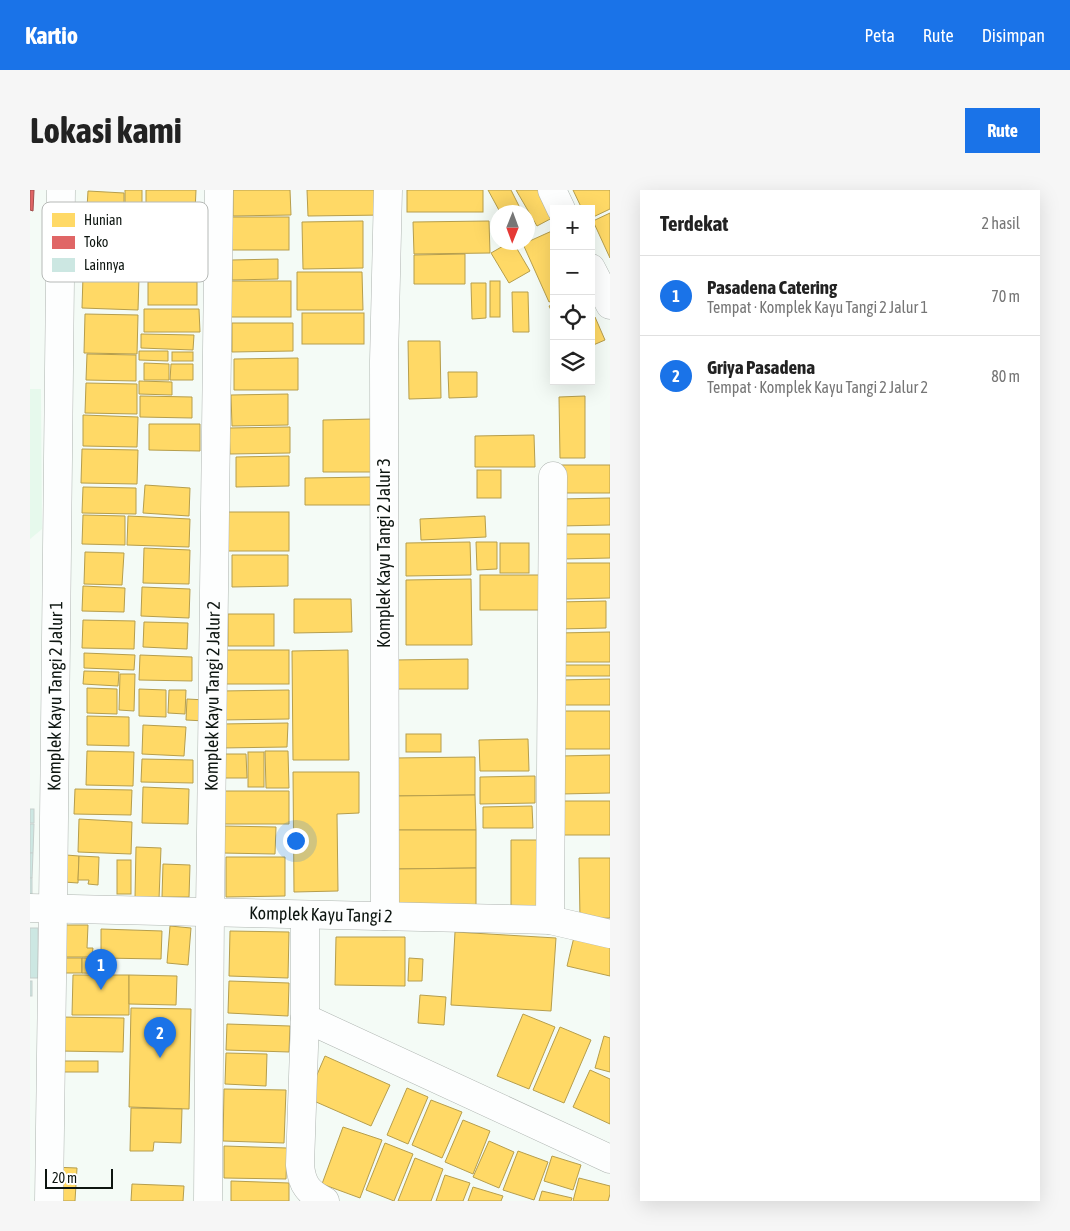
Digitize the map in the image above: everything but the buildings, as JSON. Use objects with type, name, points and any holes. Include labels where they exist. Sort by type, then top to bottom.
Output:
[{"type":"street","name":"Komplek Kayu Tangi 2 Jalur 2","points":[[208,1201],[219,190]]},
{"type":"street","name":"Komplek Kayu Tangi 2 Jalur 3","points":[[385,916],[384,360],[388,190]]},
{"type":"street","points":[[552,190],[559,205]]},
{"type":"street","points":[[595,276],[610,305]]},
{"type":"street","name":"Komplek Kayu Tangi 2 Jalur 1","points":[[49,1201],[42,908],[59,282]]},
{"type":"street","points":[[550,920],[553,476]]},
{"type":"street","name":"Komplek Kayu Tangi 2","points":[[42,908],[550,920],[610,934]]},
{"type":"street","points":[[305,915],[305,1018],[300,1165],[301,1177],[305,1185],[313,1194],[325,1201]]},
{"type":"street","points":[[305,1018],[610,1160]]},
{"type":"shaded area","points":[[30,389],[41,389],[42,529],[30,539]]},
{"type":"place","name":"Pasadena Catering","points":[[101,990]]},
{"type":"place","name":"Griya Pasadena","points":[[160,1058]]}]
